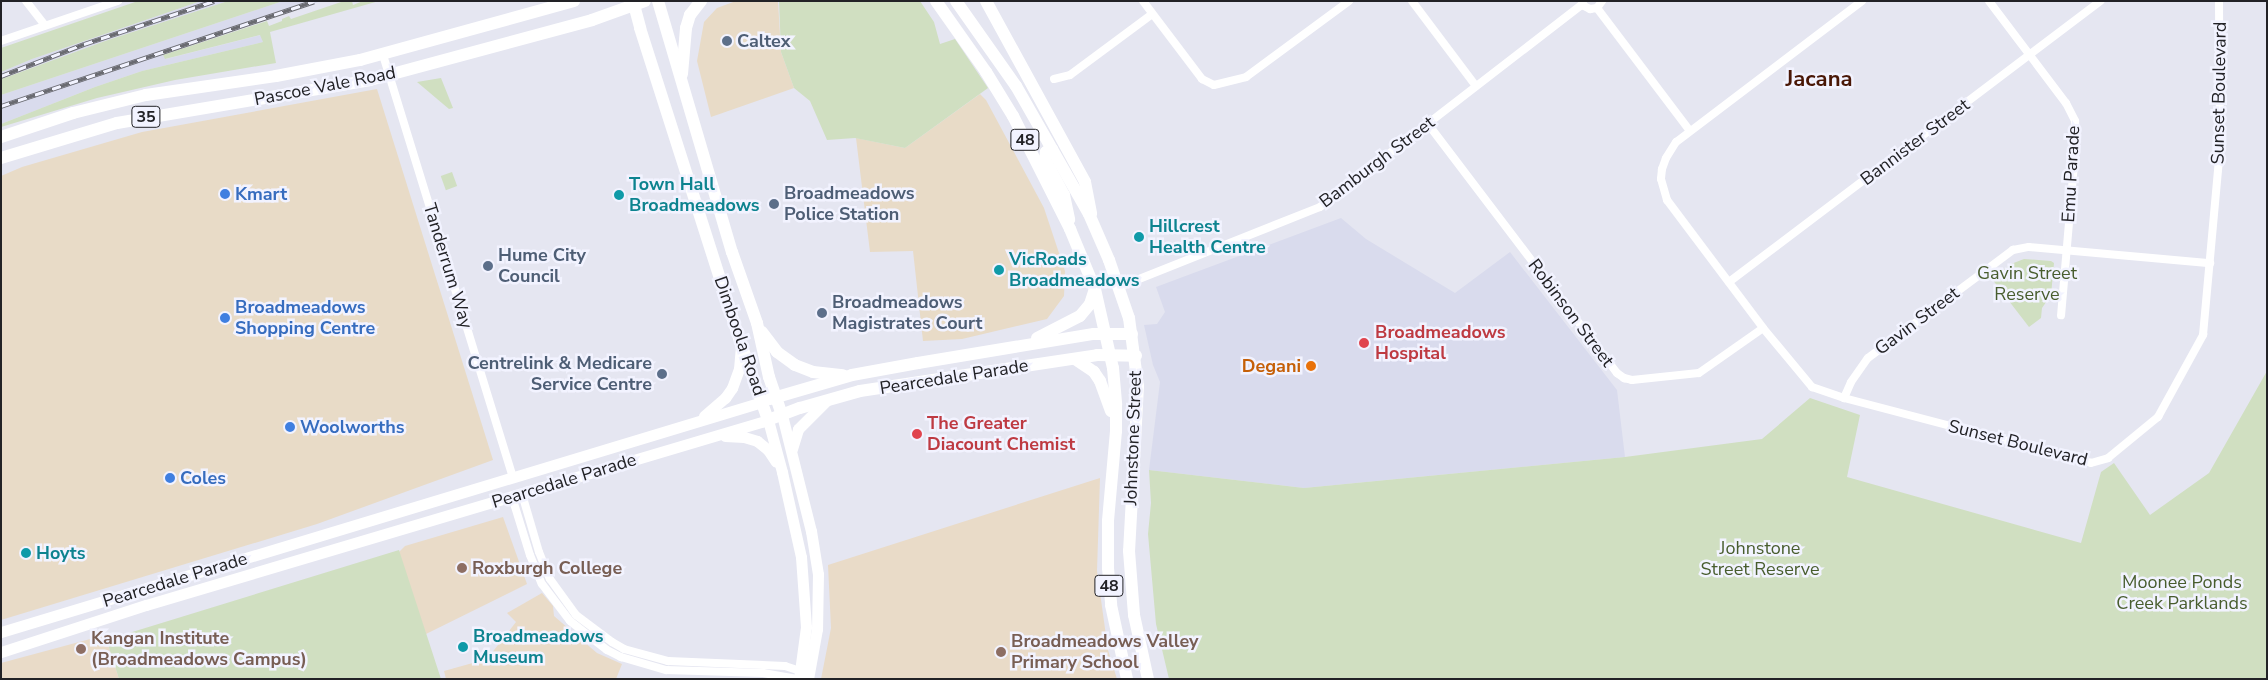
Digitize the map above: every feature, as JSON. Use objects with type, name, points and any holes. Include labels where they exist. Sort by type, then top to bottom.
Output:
[{"type":"main road","name":"Pascoe Vale Road","points":[[1,137],[73,113],[146,95],[276,76],[383,55],[574,1]]},
{"type":"main road","name":"Dimboola Road","points":[[658,1],[732,252],[757,323],[782,415]]},
{"type":"main road","points":[[682,87],[686,28],[690,16],[700,1]]},
{"type":"main road","name":"Johnstone Street","points":[[936,1],[986,72],[1012,116],[1070,230],[1095,289],[1110,354],[1116,431],[1108,522],[1108,568],[1111,605],[1127,679]]},
{"type":"main road","name":"Johnstone Street","points":[[956,1],[1016,86],[1052,149],[1098,231],[1119,287],[1136,356],[1138,407],[1129,551],[1134,615],[1148,679]]},
{"type":"main road","points":[[986,1],[1085,182],[1089,208],[1098,231]]},
{"type":"main road","name":"Pascoe Vale Road","points":[[1,158],[117,122],[348,84],[388,75],[583,22],[637,3]]},
{"type":"main road","name":"Dimboola Road","points":[[637,3],[741,344],[768,420]]},
{"type":"main road","points":[[1052,149],[1046,152],[1045,158],[1066,200],[1070,230]]},
{"type":"main road","points":[[1014,348],[1051,333],[1080,316],[1090,304],[1095,289]]},
{"type":"main road","points":[[757,323],[767,341],[777,352],[795,365],[812,372],[852,375]]},
{"type":"main road","name":"Pearcedale Parade","points":[[762,402],[852,375],[1106,332],[1132,334]]},
{"type":"main road","name":"Pearcedale Parade","points":[[768,420],[829,399],[860,391],[1110,354],[1136,356]]},
{"type":"main road","points":[[941,359],[945,379]]},
{"type":"main road","points":[[1075,359],[1094,372],[1100,381],[1108,398],[1116,431]]},
{"type":"street","points":[[26,1],[45,25]]},
{"type":"street","points":[[1,41],[118,1]]},
{"type":"street","points":[[1142,1],[1202,79],[1214,85],[1246,77],[1349,1]]},
{"type":"street","points":[[1412,1],[1475,86]]},
{"type":"street","name":"Sunset Boulevard","points":[[1862,1],[1676,142],[1666,158],[1661,179],[1663,190],[1673,209],[1763,328],[1812,387],[1844,398],[2086,462],[2102,461],[2158,417],[2199,346],[2205,329],[2221,138],[2219,1]]},
{"type":"street","name":"Emu Parade","points":[[1989,1],[2066,103],[2075,121],[2076,142],[2061,315]]},
{"type":"street","name":"Bannister Street","points":[[1729,282],[2101,1]]},
{"type":"street","points":[[1583,2],[1590,9],[1599,5],[1690,131]]},
{"type":"street","name":"Bamburgh Street","points":[[1119,287],[1320,207],[1583,2]]},
{"type":"street","points":[[1054,78],[1072,73],[1152,14]]},
{"type":"street","name":"Tanderrum Way","points":[[383,55],[513,477],[517,496],[550,579],[576,614],[612,642],[642,654],[679,663],[785,666],[802,677]]},
{"type":"street","name":"Robinson Street","points":[[1428,124],[1617,373],[1624,378],[1632,380],[1699,372],[1763,328]]},
{"type":"street","name":"Gavin Street","points":[[1844,398],[1851,382],[1868,358],[2006,254],[2029,247],[2210,263]]},
{"type":"street","points":[[696,422],[715,408],[732,388],[739,369],[741,344]]},
{"type":"street","points":[[792,452],[798,429],[829,399]]},
{"type":"street","name":"Pearcedale Parade","points":[[1,632],[762,402]]},
{"type":"street","name":"Dimboola Road","points":[[782,415],[815,554],[819,583],[817,621],[802,677]]},
{"type":"street","name":"Pearcedale Parade","points":[[1,652],[146,605],[768,420]]},
{"type":"street","name":"Dimboola Road","points":[[768,420],[801,557],[806,618],[802,677]]},
{"type":"street","points":[[718,436],[744,437],[757,441],[768,450],[782,472]]},
{"type":"street","points":[[801,557],[815,554]]},
{"type":"shaded area","points":[[201,1],[228,1],[105,41],[1,79],[1,72],[32,59]]},
{"type":"shaded area","points":[[283,1],[321,1],[164,55],[166,59],[261,35],[263,42],[142,71],[95,87],[1,124],[1,95]]},
{"type":"shaded area","points":[[736,1],[778,1],[781,52],[794,88],[711,117],[697,61],[704,22],[717,8]]},
{"type":"shaded area","name":"Broadmeadows Shopping Centre","points":[[377,89],[493,460],[317,524],[1,620],[1,176],[22,167],[142,132]]},
{"type":"shaded area","points":[[980,94],[986,100],[1044,208],[1065,271],[1064,296],[1047,319],[962,339],[923,341],[913,251],[870,252],[856,138],[905,148]]},
{"type":"shaded area","name":"Broadmeadows Hospital","points":[[1341,218],[1366,239],[1455,293],[1510,252],[1617,390],[1625,457],[1304,488],[1149,470],[1160,382],[1153,365],[1144,325],[1157,324],[1165,312],[1156,287]]},
{"type":"shaded area","points":[[1100,478],[1097,571],[1108,650],[1117,679],[821,679],[831,628],[828,565]]},
{"type":"shaded area","name":"Roxburgh College","points":[[503,517],[527,584],[426,634],[398,553],[405,546]]},
{"type":"shaded area","points":[[542,593],[553,606],[554,616],[597,653],[622,664],[616,679],[446,679],[444,671],[487,659],[516,622],[507,613]]},
{"type":"shaded area","name":"Kangan Institute (Broadmeadows Campus)","points":[[105,635],[119,679],[1,679],[1,663]]},
{"type":"green space","points":[[138,1],[201,1],[32,59],[1,72],[1,48]]},
{"type":"green space","points":[[228,1],[283,1],[1,95],[1,79],[105,41]]},
{"type":"green space","points":[[344,1],[352,1],[353,5],[363,1],[379,1],[270,32],[276,63],[175,80],[97,98],[1,127],[1,124],[95,87],[142,71],[263,42],[260,35],[165,59],[163,55],[267,21],[269,26],[289,16],[291,19]]},
{"type":"green space","points":[[779,1],[920,1],[934,22],[940,44],[955,39],[988,88],[905,148],[855,138],[827,140],[810,101],[794,88],[781,52]]},
{"type":"green space","points":[[441,78],[453,108],[449,109],[417,82]]},
{"type":"green space","points":[[452,172],[457,186],[446,190],[441,176]]},
{"type":"green space","name":"Gavin Street Reserve","points":[[2024,259],[2051,261],[2054,263],[2051,295],[2042,308],[2041,318],[2029,327],[1992,279],[2011,264]]},
{"type":"green space","name":"Johnstone Street Reserve","points":[[2267,371],[2267,679],[1169,679],[1156,624],[1148,534],[1151,503],[1149,470],[1304,488],[1625,457],[1762,439],[1810,398],[1860,415],[1847,477],[2081,543],[2101,472],[2114,463],[2150,515],[2209,473]]},
{"type":"green space","points":[[399,550],[441,679],[119,679],[105,635],[116,637]]},
{"type":"railway","points":[[1,76],[84,44],[214,1]]},
{"type":"railway","points":[[1,106],[314,1]]},
{"type":"place","name":"Caltex","points":[[727,41]]},
{"type":"place","name":"Kmart","points":[[225,194]]},
{"type":"place","name":"Town Hall Broadmeadows","points":[[619,195]]},
{"type":"place","name":"Broadmeadows Police Station","points":[[774,204]]},
{"type":"place","name":"Hillcrest Health Centre","points":[[1139,237]]},
{"type":"place","name":"Hume City Council","points":[[488,266]]},
{"type":"place","name":"VicRoads Broadmeadows","points":[[999,270]]},
{"type":"place","name":"Broadmeadows Magistrates Court","points":[[822,313]]},
{"type":"place","name":"Broadmeadows Shopping Centre","points":[[225,318]]},
{"type":"place","name":"Broadmeadows Hospital","points":[[1364,343]]},
{"type":"place","name":"Degani","points":[[1311,366]]},
{"type":"place","name":"Centrelink & Medicare Service Centre","points":[[662,374]]},
{"type":"place","name":"Woolworths","points":[[290,427]]},
{"type":"place","name":"The Greater Diacount Chemist","points":[[917,434]]},
{"type":"place","name":"Coles","points":[[170,478]]},
{"type":"place","name":"Hoyts","points":[[26,553]]},
{"type":"place","name":"Roxburgh College","points":[[462,568]]},
{"type":"place","name":"Broadmeadows Museum","points":[[463,647]]},
{"type":"place","name":"Kangan Institute (Broadmeadows Campus)","points":[[81,649]]},
{"type":"place","name":"Broadmeadows Valley Primary School","points":[[1001,652]]},
{"type":"district","name":"Jacana","points":[[1819,80]]},
{"type":"park label","name":"Moonee Ponds Creek Parklands","points":[[2182,593]]}]
